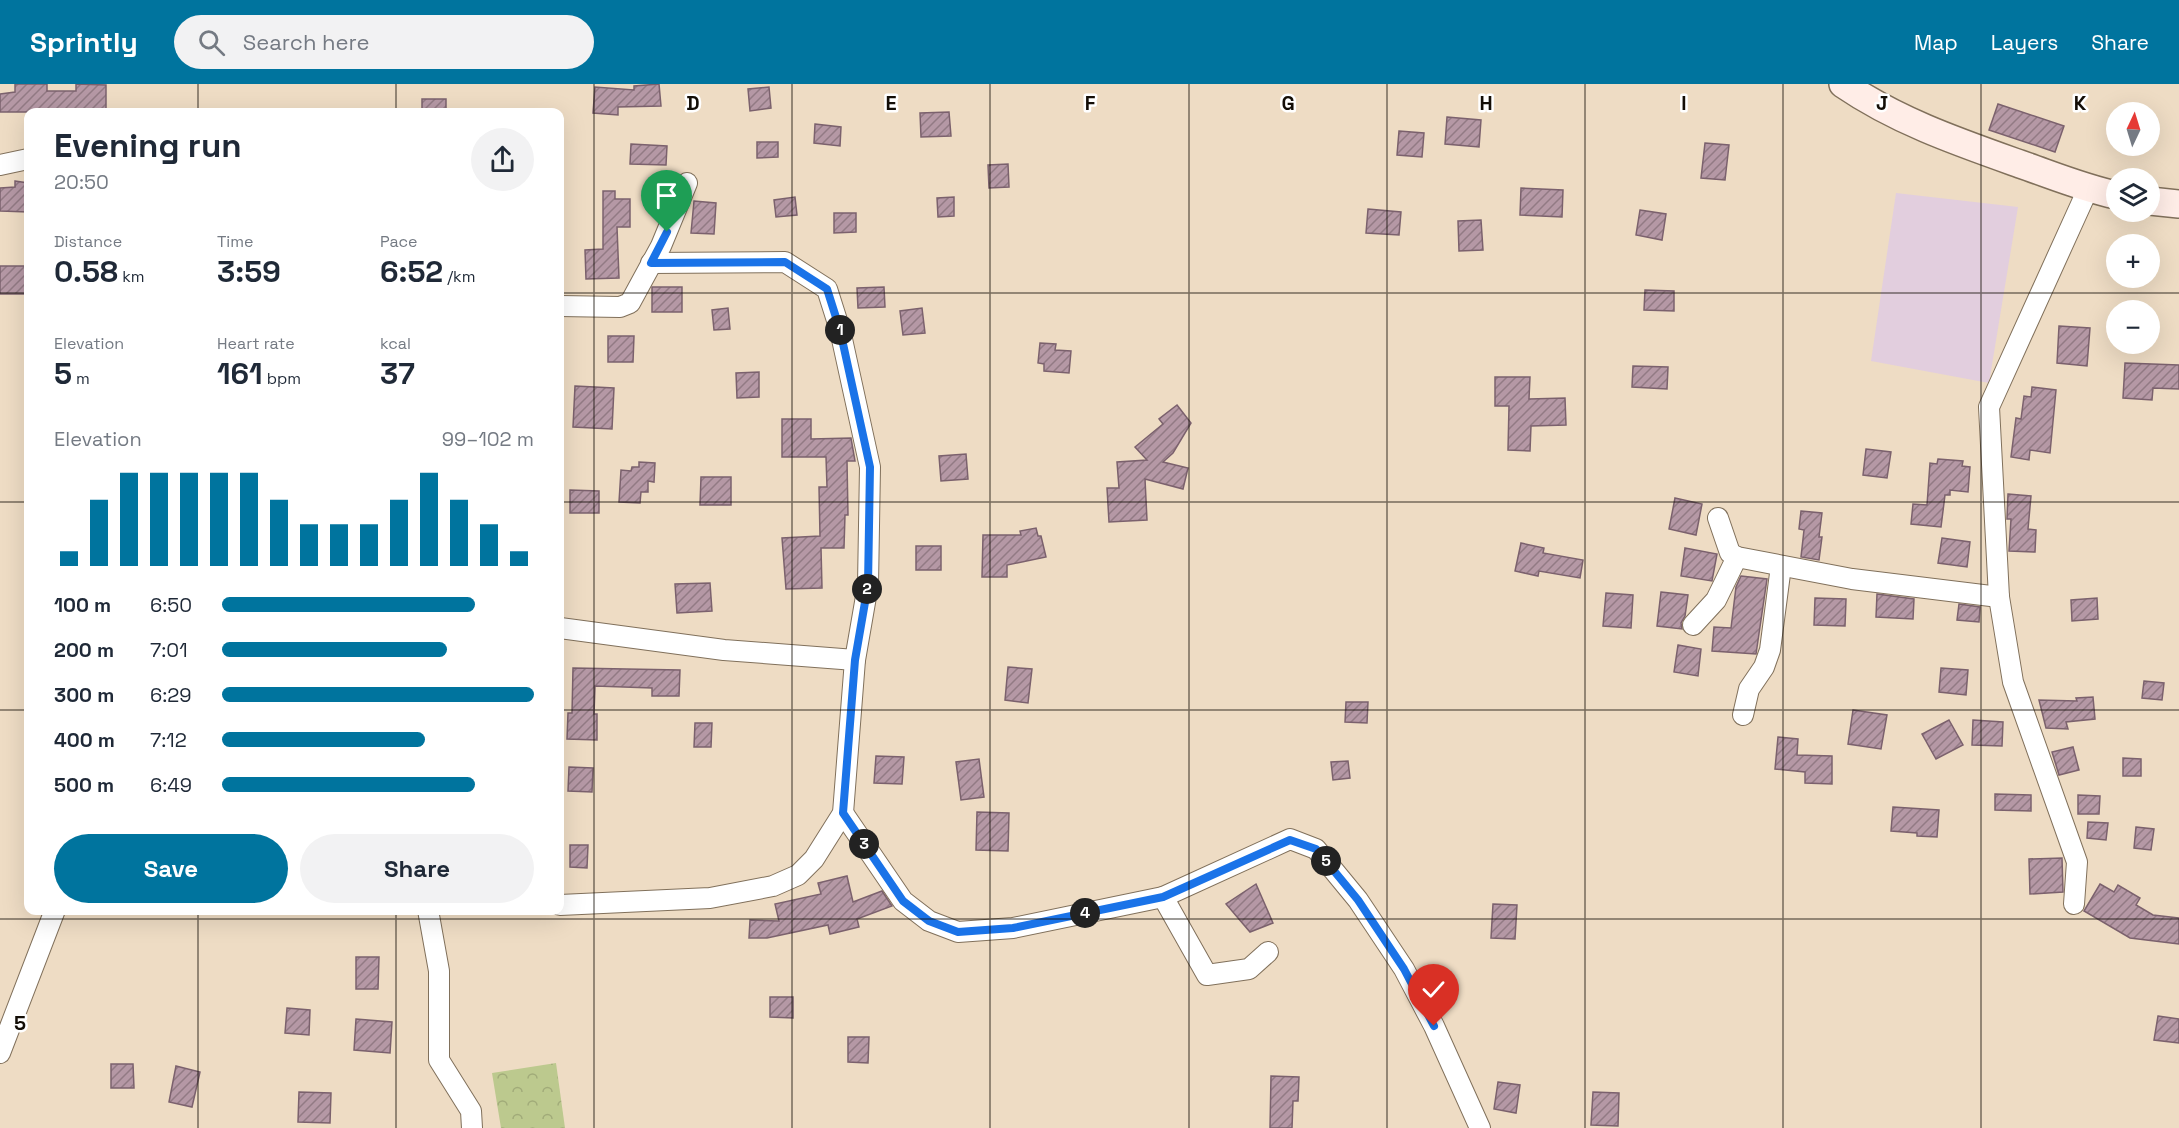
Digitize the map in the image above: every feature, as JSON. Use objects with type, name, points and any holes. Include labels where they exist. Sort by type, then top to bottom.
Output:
[{"type":"main road","points":[[1843,84],[1861,96],[1937,135],[2088,189],[2106,193]]},
{"type":"main road","points":[[2160,202],[2179,204]]},
{"type":"street","points":[[0,165],[24,160]]},
{"type":"street","points":[[564,309],[620,307],[630,303],[661,246],[687,183]]},
{"type":"street","points":[[2074,904],[2077,862],[2013,682],[1998,597],[1989,407],[2088,189]]},
{"type":"street","points":[[564,905],[710,898],[773,886],[798,874],[813,859],[843,813],[855,660],[868,585],[870,467],[840,330],[827,289],[785,262],[651,263]]},
{"type":"street","points":[[1718,518],[1730,553],[1737,557],[1852,579],[1998,597]]},
{"type":"street","points":[[1693,625],[1716,600],[1737,557]]},
{"type":"street","points":[[1743,715],[1749,689],[1764,667],[1770,650],[1781,566]]},
{"type":"street","points":[[564,629],[724,650],[855,660]]},
{"type":"street","points":[[843,813],[903,901],[929,921],[958,932],[1013,928],[1163,897],[1290,840],[1316,849],[1358,900],[1404,969],[1434,1026],[1480,1128]]},
{"type":"street","points":[[1163,897],[1207,975],[1249,969],[1268,952]]},
{"type":"street","points":[[0,1053],[53,915]]},
{"type":"street","points":[[429,915],[439,971],[439,1060],[471,1111],[472,1128]]},
{"type":"shaded area","points":[[1896,193],[2018,207],[1989,383],[1871,361]]},
{"type":"green space","points":[[556,1063],[565,1128],[501,1128],[492,1073]]},
{"type":"building","points":[[15,84],[47,84],[47,91],[76,91],[76,84],[106,85],[106,108],[24,108],[24,112],[0,112],[0,94],[15,92]]},
{"type":"building","points":[[659,84],[661,106],[618,107],[618,115],[593,113],[595,87],[634,90],[634,86]]},
{"type":"building","points":[[769,87],[771,108],[750,111],[748,89]]},
{"type":"building","points":[[422,99],[446,99],[446,108],[422,108]]},
{"type":"building","points":[[1998,104],[2064,126],[2055,152],[1989,130]]},
{"type":"building","points":[[949,112],[951,136],[921,137],[920,113]]},
{"type":"building","points":[[1447,117],[1481,120],[1479,147],[1445,144]]},
{"type":"building","points":[[815,124],[841,127],[840,146],[814,143]]},
{"type":"building","points":[[1399,131],[1424,133],[1422,157],[1397,155]]},
{"type":"building","points":[[757,142],[778,142],[778,157],[757,158]]},
{"type":"building","points":[[1705,143],[1729,145],[1725,180],[1701,178]]},
{"type":"building","points":[[631,144],[667,146],[666,165],[630,164]]},
{"type":"building","points":[[1008,164],[1009,187],[989,188],[988,165]]},
{"type":"building","points":[[15,181],[24,182],[24,212],[0,211],[0,188],[15,187]]},
{"type":"building","points":[[1521,188],[1563,190],[1562,217],[1520,215]]},
{"type":"building","points":[[603,191],[615,191],[615,199],[630,199],[630,227],[617,227],[619,278],[586,279],[585,250],[603,249]]},
{"type":"building","points":[[795,197],[797,215],[776,217],[774,200]]},
{"type":"building","points":[[954,197],[954,216],[938,217],[937,198]]},
{"type":"building","points":[[694,201],[716,203],[714,234],[691,233]]},
{"type":"building","points":[[1368,209],[1401,212],[1399,235],[1366,233]]},
{"type":"building","points":[[1640,210],[1666,214],[1662,240],[1636,235]]},
{"type":"building","points":[[834,213],[856,213],[856,232],[834,233]]},
{"type":"building","points":[[1481,220],[1483,250],[1459,251],[1458,221]]},
{"type":"building","points":[[0,266],[24,266],[24,294],[0,294]]},
{"type":"building","points":[[652,287],[682,287],[682,312],[652,312]]},
{"type":"building","points":[[884,287],[885,307],[858,308],[857,288]]},
{"type":"building","points":[[1645,290],[1674,291],[1674,311],[1644,310]]},
{"type":"building","points":[[728,308],[730,329],[714,330],[712,310]]},
{"type":"building","points":[[922,308],[925,333],[903,335],[900,311]]},
{"type":"building","points":[[2059,326],[2090,328],[2087,366],[2057,363]]},
{"type":"building","points":[[608,336],[634,336],[633,362],[608,362]]},
{"type":"building","points":[[1040,343],[1056,344],[1055,350],[1071,351],[1069,373],[1044,371],[1044,364],[1038,363]]},
{"type":"building","points":[[2125,363],[2179,365],[2179,389],[2153,388],[2152,400],[2123,398]]},
{"type":"building","points":[[1633,366],[1668,367],[1667,389],[1632,387]]},
{"type":"building","points":[[759,372],[759,397],[737,398],[736,373]]},
{"type":"building","points":[[1495,377],[1530,377],[1529,399],[1565,398],[1566,425],[1531,426],[1530,451],[1508,450],[1509,406],[1495,406]]},
{"type":"building","points":[[575,386],[614,388],[612,429],[573,427]]},
{"type":"building","points":[[2032,387],[2056,390],[2050,453],[2030,450],[2029,460],[2011,457],[2016,418],[2021,419],[2024,396],[2031,397]]},
{"type":"building","points":[[1177,405],[1191,423],[1173,453],[1163,462],[1188,468],[1183,489],[1145,479],[1147,520],[1109,522],[1107,488],[1119,488],[1117,462],[1147,460],[1135,447],[1163,424],[1159,419]]},
{"type":"building","points":[[782,419],[811,419],[811,439],[851,438],[855,461],[847,461],[848,515],[845,515],[844,548],[821,548],[822,588],[786,589],[782,538],[820,536],[819,487],[827,487],[826,457],[782,457]]},
{"type":"building","points":[[1866,449],[1891,452],[1887,478],[1863,475]]},
{"type":"building","points":[[966,454],[968,479],[941,481],[939,456]]},
{"type":"building","points":[[1938,459],[1963,461],[1962,466],[1970,467],[1968,492],[1950,490],[1950,495],[1945,495],[1941,527],[1911,524],[1913,504],[1927,505],[1930,463],[1937,464]]},
{"type":"building","points":[[639,462],[655,463],[654,482],[648,481],[648,492],[641,492],[640,503],[619,502],[621,470],[631,471],[632,467],[639,467]]},
{"type":"building","points":[[701,477],[731,477],[731,505],[700,505]]},
{"type":"building","points":[[570,490],[599,491],[599,513],[570,513]]},
{"type":"building","points":[[2008,494],[2031,496],[2028,529],[2036,530],[2035,552],[2009,551],[2011,519],[2007,519]]},
{"type":"building","points":[[1675,498],[1702,504],[1696,535],[1669,529]]},
{"type":"building","points":[[1801,511],[1822,513],[1819,560],[1801,557],[1804,530],[1799,529]]},
{"type":"building","points":[[1036,528],[1038,536],[1041,536],[1046,557],[1007,565],[1007,577],[982,577],[983,535],[1021,535],[1020,531]]},
{"type":"building","points":[[1942,538],[1970,542],[1967,567],[1938,563]]},
{"type":"building","points":[[1521,543],[1544,548],[1543,553],[1583,560],[1580,578],[1539,571],[1538,576],[1515,571]]},
{"type":"building","points":[[916,546],[941,546],[941,570],[916,570]]},
{"type":"building","points":[[1685,548],[1717,554],[1712,581],[1681,576]]},
{"type":"building","points":[[1741,576],[1767,579],[1756,654],[1712,651],[1714,627],[1731,628],[1736,587]]},
{"type":"building","points":[[710,583],[712,611],[677,613],[675,584]]},
{"type":"building","points":[[1661,592],[1688,595],[1685,616],[1681,623],[1682,629],[1657,626]]},
{"type":"building","points":[[1606,593],[1633,595],[1631,628],[1603,626]]},
{"type":"building","points":[[1877,594],[1914,599],[1913,619],[1876,617]]},
{"type":"building","points":[[1815,598],[1846,599],[1845,626],[1814,625]]},
{"type":"building","points":[[2097,598],[2098,619],[2072,621],[2071,600]]},
{"type":"building","points":[[1959,604],[1980,607],[1979,622],[1957,620]]},
{"type":"building","points":[[1678,645],[1701,649],[1698,676],[1674,672]]},
{"type":"building","points":[[1008,667],[1032,669],[1028,703],[1005,700]]},
{"type":"building","points":[[573,668],[680,670],[679,696],[652,696],[652,688],[595,686],[594,714],[597,714],[597,740],[567,739],[568,713],[572,713]]},
{"type":"building","points":[[1941,668],[1968,670],[1966,695],[1939,692]]},
{"type":"building","points":[[2144,681],[2164,683],[2162,700],[2142,698]]},
{"type":"building","points":[[2093,697],[2095,719],[2066,722],[2068,729],[2046,728],[2039,700],[2077,701],[2076,698]]},
{"type":"building","points":[[1346,702],[1368,702],[1367,723],[1345,722]]},
{"type":"building","points":[[1853,710],[1887,715],[1881,749],[1848,744]]},
{"type":"building","points":[[1949,720],[1963,745],[1936,759],[1922,734]]},
{"type":"building","points":[[1973,720],[2003,722],[2002,746],[1972,745]]},
{"type":"building","points":[[695,723],[712,723],[711,747],[694,747]]},
{"type":"building","points":[[1778,737],[1798,739],[1797,755],[1832,756],[1832,784],[1805,783],[1805,772],[1775,769]]},
{"type":"building","points":[[2073,747],[2079,770],[2059,775],[2052,752]]},
{"type":"building","points":[[876,756],[904,757],[902,784],[874,783]]},
{"type":"building","points":[[2123,758],[2141,759],[2141,776],[2123,776]]},
{"type":"building","points":[[979,759],[984,797],[961,800],[956,762]]},
{"type":"building","points":[[1348,761],[1350,778],[1333,780],[1331,762]]},
{"type":"building","points":[[569,767],[593,768],[592,792],[568,791]]},
{"type":"building","points":[[1995,794],[2031,795],[2031,811],[1995,810]]},
{"type":"building","points":[[2078,795],[2100,796],[2099,814],[2078,814]]},
{"type":"building","points":[[1893,807],[1939,810],[1937,837],[1891,831]]},
{"type":"building","points":[[977,812],[1009,813],[1008,851],[976,850]]},
{"type":"building","points":[[2088,822],[2108,823],[2106,840],[2087,838]]},
{"type":"building","points":[[2136,827],[2154,829],[2151,850],[2134,848]]},
{"type":"building","points":[[570,845],[588,845],[587,868],[570,867]]},
{"type":"building","points":[[2062,858],[2063,892],[2030,894],[2029,859]]},
{"type":"building","points":[[847,876],[853,902],[882,891],[892,906],[857,919],[859,927],[830,934],[828,925],[767,938],[749,938],[750,920],[779,921],[775,904],[821,894],[818,883]]},
{"type":"building","points":[[1256,884],[1273,923],[1250,932],[1226,904]]},
{"type":"building","points":[[2100,884],[2114,892],[2118,885],[2140,898],[2136,905],[2153,915],[2179,918],[2179,944],[2130,938],[2084,911]]},
{"type":"building","points":[[1493,904],[1517,905],[1515,939],[1491,938]]},
{"type":"building","points":[[356,957],[379,957],[378,989],[356,989]]},
{"type":"building","points":[[770,997],[793,997],[793,1018],[770,1017]]},
{"type":"building","points":[[287,1008],[310,1010],[309,1035],[285,1033]]},
{"type":"building","points":[[2158,1016],[2179,1019],[2179,1043],[2154,1040]]},
{"type":"building","points":[[356,1019],[392,1022],[390,1053],[354,1050]]},
{"type":"building","points":[[848,1037],[869,1037],[868,1063],[848,1062]]},
{"type":"building","points":[[111,1064],[133,1064],[134,1088],[111,1088]]},
{"type":"building","points":[[176,1066],[200,1072],[192,1107],[169,1102]]},
{"type":"building","points":[[1271,1076],[1299,1077],[1298,1101],[1293,1101],[1292,1128],[1270,1128]]},
{"type":"building","points":[[1498,1082],[1520,1085],[1516,1113],[1494,1109]]},
{"type":"building","points":[[299,1092],[331,1093],[330,1123],[298,1122]]},
{"type":"building","points":[[1593,1092],[1619,1093],[1618,1126],[1591,1125]]},
{"type":"route","points":[[667,232],[651,263],[785,262],[827,289],[840,330],[870,467],[868,585],[855,660],[843,813],[903,901],[929,921],[958,932],[1013,928],[1163,897],[1245,858],[1290,840],[1316,849],[1358,900],[1404,969],[1434,1026]]}]
